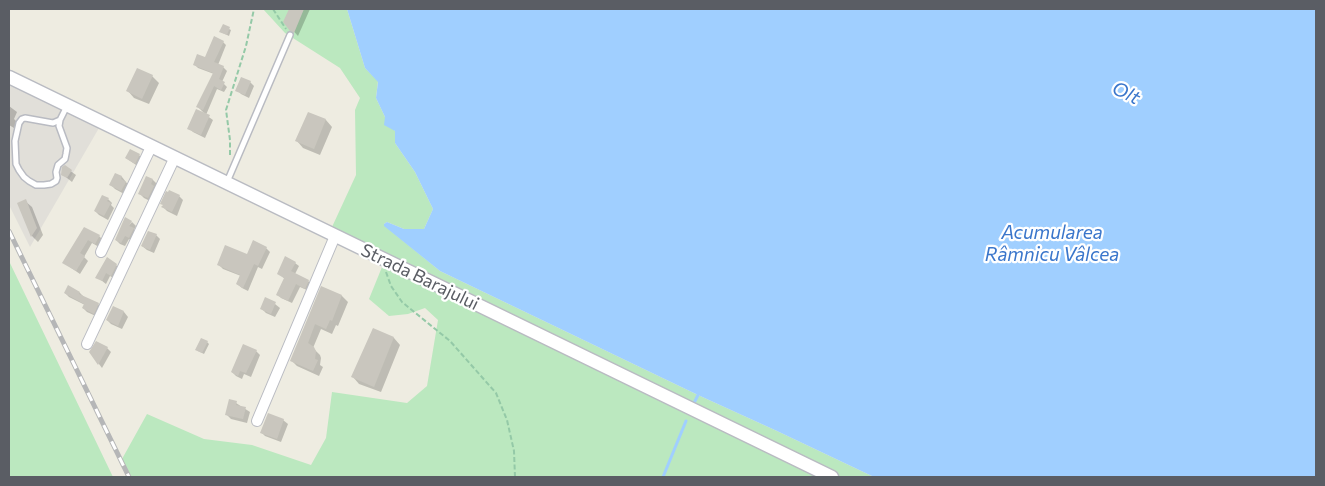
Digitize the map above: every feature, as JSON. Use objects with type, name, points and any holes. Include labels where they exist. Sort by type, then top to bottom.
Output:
[{"type":"street","name":"Strada Barajului","points":[[9,77],[832,477]]},
{"type":"street","points":[[101,252],[152,147]]},
{"type":"street","points":[[87,344],[174,158]]},
{"type":"street","points":[[258,421],[335,236]]},
{"type":"lane","points":[[227,183],[290,35]]},
{"type":"lane","points":[[60,120],[53,123],[25,118],[19,123],[15,141],[16,164],[24,177],[36,185],[52,184],[56,181],[58,165],[65,158],[67,148],[60,120],[67,106]]},
{"type":"path","points":[[232,170],[226,110],[246,46],[254,9]]},
{"type":"path","points":[[273,9],[290,35]]},
{"type":"path","points":[[380,258],[391,286],[402,302],[450,341],[496,393],[507,420],[514,451],[515,477]]},
{"type":"shaded area","points":[[9,83],[99,128],[30,247],[9,205]]},
{"type":"green space","points":[[263,9],[347,9],[365,68],[378,81],[376,98],[385,117],[395,131],[395,143],[415,172],[433,209],[424,229],[404,229],[387,222],[384,224],[440,271],[874,477],[841,477],[821,468],[816,477],[131,477],[122,459],[147,414],[204,439],[252,445],[311,465],[326,438],[332,392],[407,403],[427,386],[438,320],[425,308],[408,314],[389,316],[369,299],[382,267],[389,256],[332,227],[356,175],[355,110],[360,98],[340,68],[285,33]]},
{"type":"green space","points":[[9,261],[113,477],[9,477]]},
{"type":"water","name":"Acumularea Râmnicu Vâlcea","points":[[347,9],[1316,9],[1316,477],[874,477],[440,271],[384,226],[387,222],[404,229],[424,229],[433,209],[415,172],[395,143],[395,131],[384,125],[385,117],[376,98],[378,82],[365,68]]},
{"type":"building","points":[[289,9],[304,9],[294,33],[283,22]]},
{"type":"building","points":[[223,24],[230,27],[227,35],[219,32]]},
{"type":"building","points":[[214,36],[224,41],[214,62],[224,66],[219,79],[225,82],[221,90],[214,86],[203,110],[196,107],[213,73],[193,65],[197,54],[205,57]]},
{"type":"building","points":[[137,68],[153,75],[142,99],[126,91]]},
{"type":"building","points":[[241,77],[251,81],[245,95],[235,91]]},
{"type":"building","points":[[196,109],[210,115],[201,135],[187,129]]},
{"type":"building","points":[[308,112],[326,119],[314,149],[295,141]]},
{"type":"building","points":[[130,149],[140,154],[135,164],[125,158]]},
{"type":"building","points":[[65,165],[72,170],[67,178],[61,175],[62,167]]},
{"type":"building","points":[[115,173],[122,176],[121,179],[126,182],[121,191],[109,185]]},
{"type":"building","points":[[146,176],[153,179],[151,184],[154,186],[148,198],[138,194]]},
{"type":"building","points":[[169,190],[180,195],[172,212],[161,207],[163,205],[160,204],[166,191],[168,192]]},
{"type":"building","points":[[102,195],[109,198],[107,201],[111,203],[104,216],[94,211]]},
{"type":"building","points":[[26,199],[37,228],[31,237],[17,203]]},
{"type":"building","points":[[125,217],[132,221],[129,226],[134,228],[129,238],[125,236],[121,243],[115,240]]},
{"type":"building","points":[[84,227],[100,235],[95,244],[88,240],[80,253],[85,256],[76,271],[62,263]]},
{"type":"building","points":[[148,231],[157,234],[150,250],[141,246]]},
{"type":"building","points":[[253,240],[267,247],[258,266],[254,264],[243,288],[236,284],[240,275],[217,265],[225,245],[247,254]]},
{"type":"building","points":[[285,256],[296,262],[291,271],[309,280],[305,289],[296,284],[288,301],[276,295],[284,278],[277,274]]},
{"type":"building","points":[[107,257],[117,264],[111,276],[106,273],[102,281],[95,278]]},
{"type":"building","points":[[68,285],[80,292],[79,294],[99,303],[94,314],[82,308],[84,304],[64,293]]},
{"type":"building","points":[[321,286],[342,295],[332,321],[330,320],[326,329],[315,324],[308,343],[314,347],[316,351],[315,359],[318,360],[313,371],[290,361]]},
{"type":"building","points":[[265,297],[276,302],[271,314],[260,309]]},
{"type":"building","points":[[113,306],[124,311],[118,326],[106,320]]},
{"type":"building","points":[[373,328],[394,337],[374,387],[351,377]]},
{"type":"building","points":[[201,338],[208,341],[202,353],[195,350]]},
{"type":"building","points":[[96,341],[108,347],[98,365],[89,352]]},
{"type":"building","points":[[243,344],[257,350],[246,373],[240,371],[238,376],[231,372]]},
{"type":"building","points":[[229,399],[237,401],[236,405],[246,407],[243,419],[225,415]]},
{"type":"building","points":[[268,413],[284,419],[277,439],[260,433]]},
{"type":"waterway","points":[[693,405],[698,395]]},
{"type":"waterway","points":[[663,477],[686,421]]},
{"type":"railway","points":[[9,231],[129,477]]},
{"type":"water label","name":"Olt","points":[[1126,93]]}]
